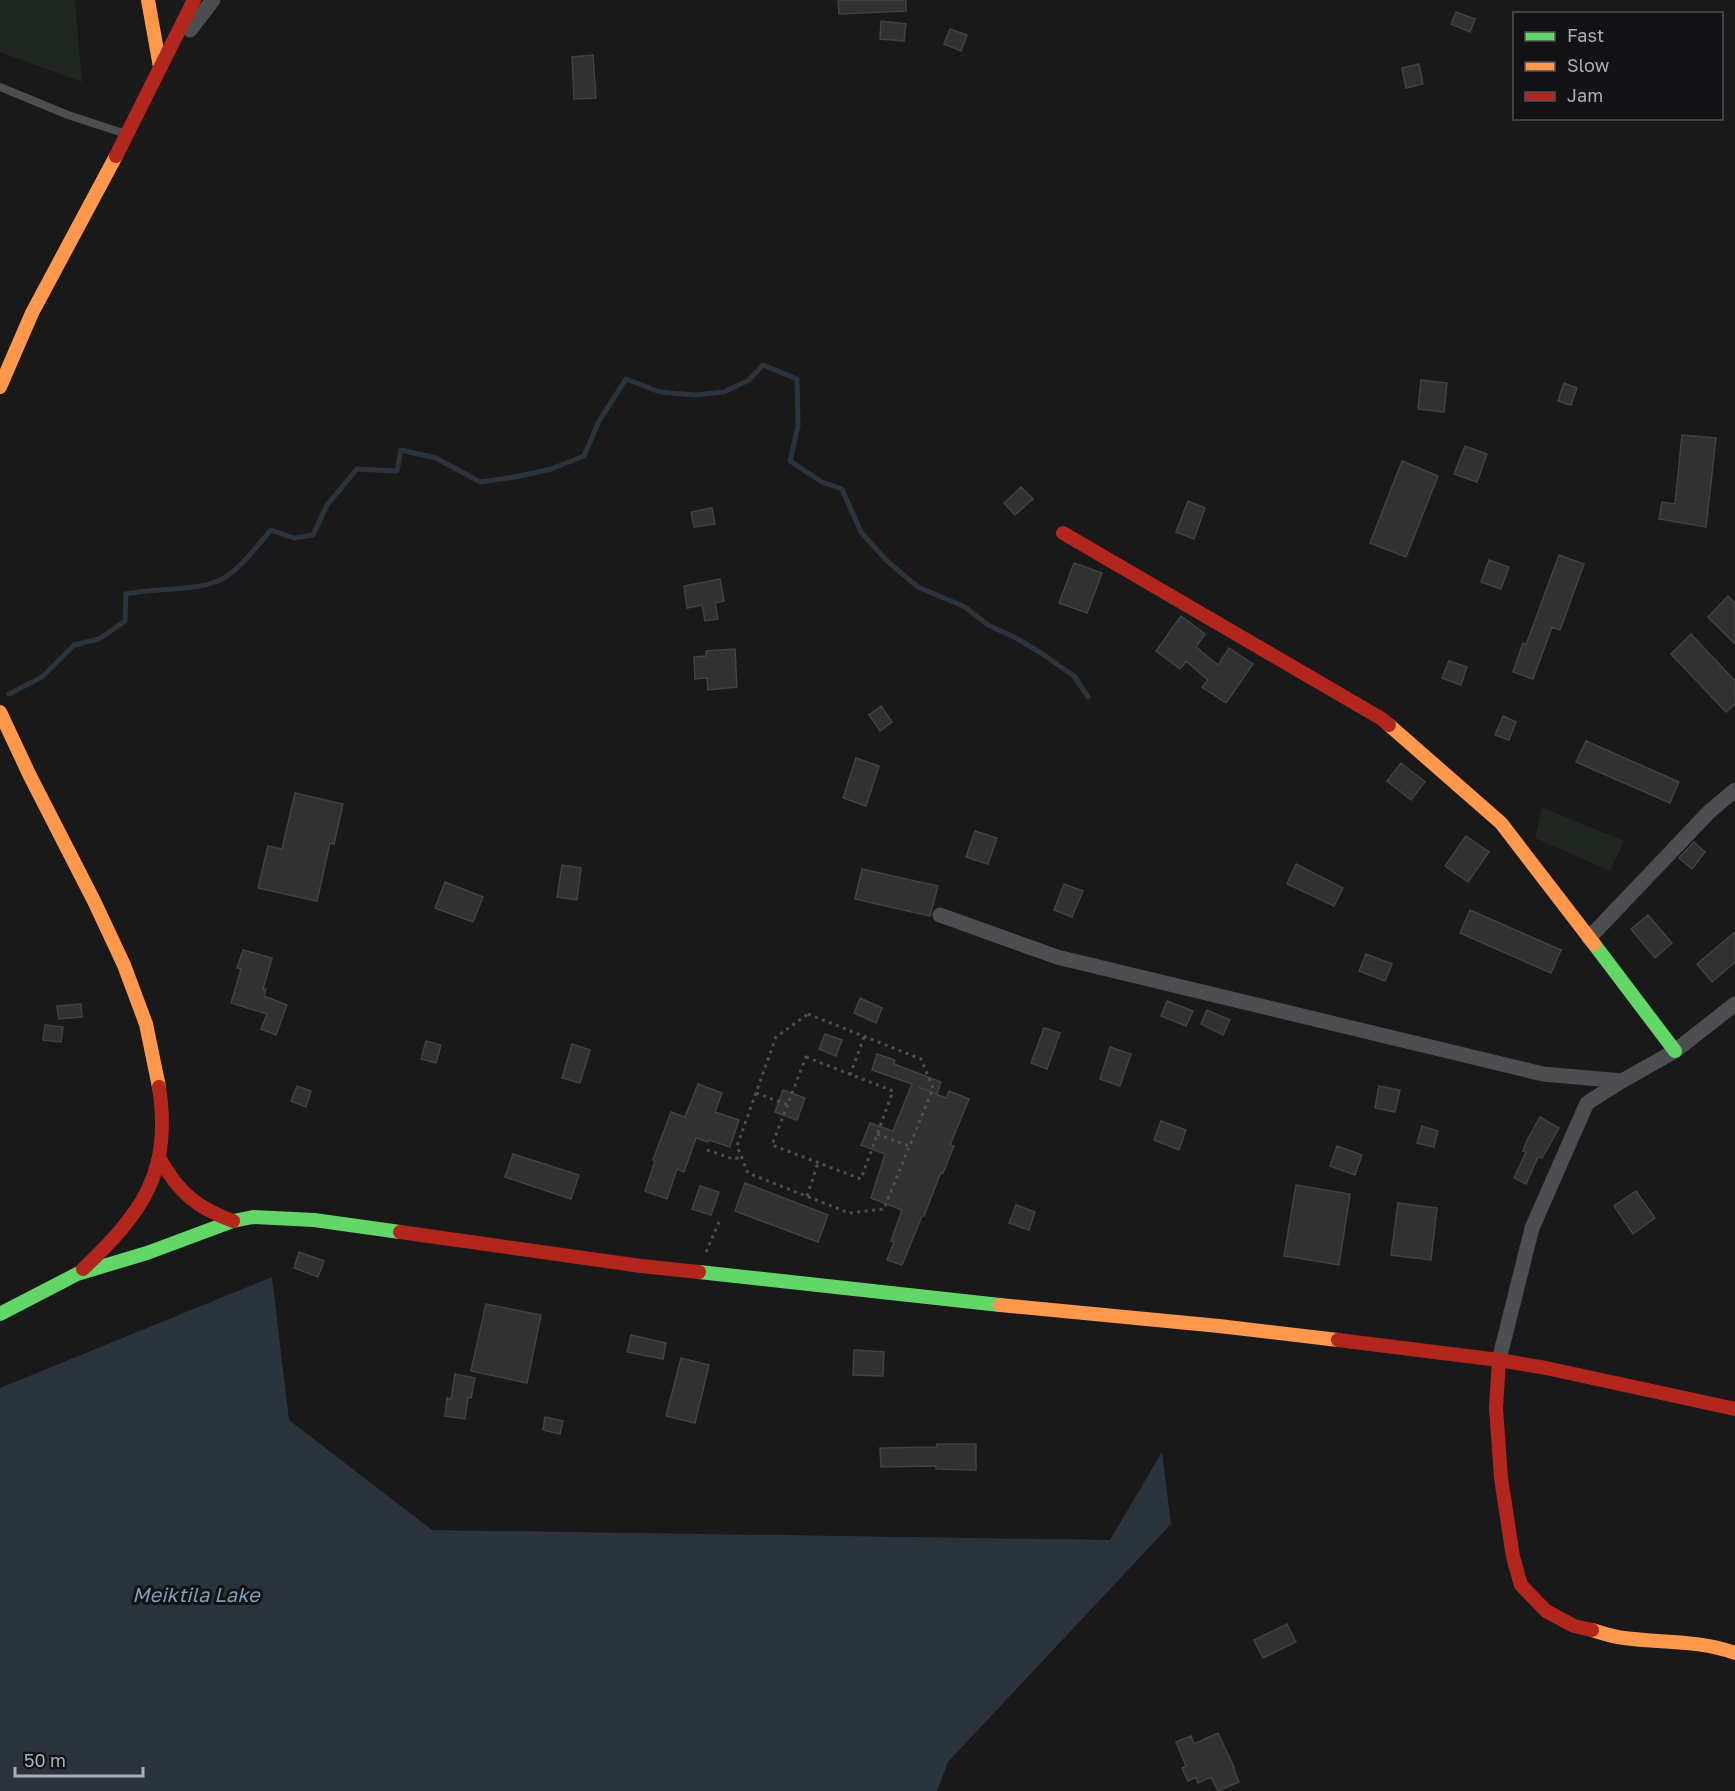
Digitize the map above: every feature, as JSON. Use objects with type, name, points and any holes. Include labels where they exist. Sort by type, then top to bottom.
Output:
[{"type":"main road","points":[[148,0],[160,68]]},
{"type":"main road","points":[[0,387],[30,315],[127,134],[194,0]]},
{"type":"main road","points":[[1063,533],[1382,718],[1501,822],[1676,1051]]},
{"type":"main road","points":[[0,712],[113,940],[144,1014],[161,1100],[160,1159],[148,1190],[129,1222],[111,1243],[77,1274]]},
{"type":"main road","points":[[160,1159],[172,1180],[189,1199],[202,1209],[233,1221]]},
{"type":"main road","points":[[0,1314],[77,1274],[147,1253],[233,1221],[253,1217],[314,1220],[696,1272],[948,1300],[1219,1326],[1499,1360],[1557,1370],[1735,1409]]},
{"type":"main road","points":[[1499,1360],[1496,1408],[1501,1478],[1513,1557],[1521,1585],[1546,1611],[1574,1626],[1622,1638],[1695,1643],[1735,1653]]},
{"type":"street","points":[[160,68],[213,0]]},
{"type":"street","points":[[1589,938],[1709,812],[1735,790]]},
{"type":"street","points":[[940,915],[1080,963],[1543,1074],[1622,1081]]},
{"type":"street","points":[[1499,1360],[1532,1228],[1587,1103],[1676,1051],[1735,1004]]},
{"type":"lane","points":[[0,87],[68,115],[127,134]]},
{"type":"path","points":[[808,1014],[865,1036],[921,1059],[933,1088],[884,1209],[849,1213],[748,1173],[737,1146],[776,1037],[808,1014]]},
{"type":"path","points":[[850,1074],[865,1036]]},
{"type":"path","points":[[806,1057],[893,1091],[861,1179],[772,1145],[788,1105],[806,1057]]},
{"type":"path","points":[[756,1094],[788,1105]]},
{"type":"path","points":[[877,1134],[910,1146]]},
{"type":"path","points":[[707,1150],[733,1159],[742,1157]]},
{"type":"path","points":[[807,1196],[818,1163]]},
{"type":"path","points":[[696,1272],[719,1222]]},
{"type":"shaded area","points":[[0,0],[75,0],[82,82],[0,52]]},
{"type":"shaded area","points":[[1542,807],[1624,841],[1610,871],[1535,838]]},
{"type":"water","name":"Meiktila Lake","points":[[272,1277],[289,1420],[432,1530],[1110,1540],[1162,1452],[1171,1524],[948,1762],[937,1791],[0,1791],[0,1388]]},
{"type":"building","points":[[838,0],[906,0],[906,11],[839,14]]},
{"type":"building","points":[[1456,12],[1475,19],[1470,32],[1451,24]]},
{"type":"building","points":[[881,21],[906,24],[904,41],[880,39]]},
{"type":"building","points":[[950,29],[967,35],[961,51],[944,44]]},
{"type":"building","points":[[593,55],[596,98],[574,99],[572,57]]},
{"type":"building","points":[[1419,64],[1423,84],[1406,88],[1402,68]]},
{"type":"building","points":[[1421,380],[1447,383],[1444,412],[1418,409]]},
{"type":"building","points":[[1564,383],[1577,388],[1571,405],[1558,401]]},
{"type":"building","points":[[1682,435],[1716,438],[1706,527],[1659,519],[1662,502],[1675,504]]},
{"type":"building","points":[[1465,446],[1487,454],[1477,482],[1454,474]]},
{"type":"building","points":[[1402,461],[1438,476],[1406,557],[1370,543]]},
{"type":"building","points":[[1021,487],[1033,499],[1015,515],[1004,503]]},
{"type":"building","points":[[1188,501],[1205,508],[1194,539],[1176,532]]},
{"type":"building","points":[[712,508],[715,524],[694,527],[691,512]]},
{"type":"building","points":[[1559,555],[1584,564],[1560,630],[1552,627],[1533,679],[1513,672],[1523,643],[1526,645]]},
{"type":"building","points":[[1489,560],[1509,567],[1501,589],[1481,582]]},
{"type":"building","points":[[1074,563],[1102,573],[1087,613],[1059,603]]},
{"type":"building","points":[[720,579],[724,601],[715,603],[718,619],[705,621],[702,605],[687,608],[684,586]]},
{"type":"building","points":[[1728,596],[1735,603],[1735,644],[1708,617]]},
{"type":"building","points":[[1181,616],[1205,634],[1196,647],[1218,665],[1229,648],[1253,664],[1226,703],[1202,687],[1208,680],[1186,661],[1180,669],[1156,651]]},
{"type":"building","points":[[1691,634],[1735,681],[1735,704],[1726,712],[1671,654]]},
{"type":"building","points":[[735,649],[737,687],[708,690],[707,678],[695,679],[694,657],[706,656],[706,651]]},
{"type":"building","points":[[1449,661],[1467,667],[1461,685],[1442,678]]},
{"type":"building","points":[[881,706],[892,722],[880,731],[869,715]]},
{"type":"building","points":[[1503,716],[1516,722],[1509,740],[1495,735]]},
{"type":"building","points":[[1586,741],[1679,782],[1670,803],[1576,762]]},
{"type":"building","points":[[856,758],[879,766],[866,806],[843,798]]},
{"type":"building","points":[[1401,763],[1425,782],[1411,800],[1387,781]]},
{"type":"building","points":[[295,793],[343,804],[334,844],[330,843],[317,901],[258,888],[268,846],[282,849]]},
{"type":"building","points":[[975,831],[997,838],[988,864],[966,857]]},
{"type":"building","points":[[1466,836],[1489,852],[1468,882],[1445,866]]},
{"type":"building","points":[[1694,842],[1705,852],[1692,869],[1679,858]]},
{"type":"building","points":[[1296,864],[1343,888],[1334,906],[1287,884]]},
{"type":"building","points":[[562,865],[581,868],[577,900],[557,897]]},
{"type":"building","points":[[862,869],[938,886],[930,916],[855,899]]},
{"type":"building","points":[[445,882],[483,897],[473,922],[435,908]]},
{"type":"building","points":[[1064,884],[1083,891],[1072,917],[1054,910]]},
{"type":"building","points":[[1470,910],[1561,950],[1551,973],[1460,933]]},
{"type":"building","points":[[1648,915],[1672,943],[1655,958],[1631,929]]},
{"type":"building","points":[[1735,932],[1735,962],[1712,982],[1697,964]]},
{"type":"building","points":[[243,950],[272,958],[263,989],[266,989],[264,996],[287,1005],[276,1035],[261,1029],[267,1014],[231,1003],[241,969],[237,968]]},
{"type":"building","points":[[1366,954],[1392,964],[1385,981],[1359,971]]},
{"type":"building","points":[[860,998],[882,1008],[876,1023],[854,1013]]},
{"type":"building","points":[[1167,1001],[1193,1011],[1186,1026],[1161,1016]]},
{"type":"building","points":[[81,1004],[82,1017],[59,1019],[57,1006]]},
{"type":"building","points":[[1207,1010],[1230,1020],[1223,1035],[1201,1024]]},
{"type":"building","points":[[45,1025],[63,1027],[61,1042],[43,1040]]},
{"type":"building","points":[[1044,1028],[1060,1033],[1047,1069],[1031,1063]]},
{"type":"building","points":[[825,1034],[842,1040],[836,1056],[819,1049]]},
{"type":"building","points":[[426,1041],[441,1045],[436,1063],[421,1059]]},
{"type":"building","points":[[572,1044],[590,1050],[580,1083],[562,1078]]},
{"type":"building","points":[[1110,1047],[1131,1054],[1120,1086],[1100,1079]]},
{"type":"building","points":[[877,1054],[895,1060],[894,1064],[941,1082],[937,1094],[918,1087],[946,1098],[949,1091],[969,1099],[950,1145],[954,1146],[902,1265],[887,1260],[902,1210],[871,1198],[885,1154],[861,1145],[870,1123],[893,1131],[912,1084],[872,1070]]},
{"type":"building","points":[[698,1084],[722,1093],[715,1112],[739,1120],[730,1147],[696,1138],[684,1172],[677,1169],[667,1199],[645,1191],[655,1161],[653,1160],[671,1112],[685,1117]]},
{"type":"building","points":[[297,1086],[311,1091],[306,1107],[291,1101]]},
{"type":"building","points":[[1379,1086],[1400,1090],[1395,1112],[1375,1108]]},
{"type":"building","points":[[783,1090],[805,1098],[797,1120],[775,1112]]},
{"type":"building","points":[[1540,1117],[1559,1128],[1542,1158],[1538,1157],[1526,1184],[1514,1178],[1526,1152],[1523,1151],[1527,1140]]},
{"type":"building","points":[[1161,1121],[1186,1130],[1179,1150],[1154,1140]]},
{"type":"building","points":[[1422,1126],[1438,1131],[1434,1147],[1417,1143]]},
{"type":"building","points":[[1337,1146],[1362,1155],[1355,1175],[1330,1166]]},
{"type":"building","points":[[513,1154],[579,1175],[571,1199],[505,1177]]},
{"type":"building","points":[[745,1183],[828,1215],[818,1242],[735,1211]]},
{"type":"building","points":[[1296,1185],[1350,1194],[1339,1265],[1284,1256]]},
{"type":"building","points":[[700,1186],[719,1192],[711,1215],[692,1209]]},
{"type":"building","points":[[1636,1191],[1655,1218],[1633,1234],[1614,1206]]},
{"type":"building","points":[[1398,1203],[1437,1208],[1431,1260],[1391,1255]]},
{"type":"building","points":[[1016,1205],[1035,1212],[1029,1230],[1009,1223]]},
{"type":"building","points":[[299,1252],[324,1261],[318,1277],[294,1268]]},
{"type":"building","points":[[486,1304],[541,1315],[527,1383],[471,1371]]},
{"type":"building","points":[[631,1335],[666,1343],[663,1359],[627,1352]]},
{"type":"building","points":[[854,1350],[884,1352],[883,1376],[853,1375]]},
{"type":"building","points":[[681,1358],[709,1365],[695,1423],[666,1416]]},
{"type":"building","points":[[455,1374],[475,1378],[471,1398],[468,1397],[465,1419],[445,1416],[447,1398],[451,1399]]},
{"type":"building","points":[[545,1417],[563,1421],[560,1434],[543,1430]]},
{"type":"building","points":[[937,1444],[976,1444],[976,1470],[936,1469],[936,1466],[881,1467],[880,1448],[936,1447]]},
{"type":"building","points":[[1287,1624],[1296,1642],[1263,1658],[1254,1640]]},
{"type":"building","points":[[1218,1733],[1239,1782],[1218,1791],[1211,1777],[1198,1783],[1196,1777],[1188,1781],[1182,1768],[1186,1766],[1176,1742],[1191,1736],[1194,1744]]},
{"type":"waterway","points":[[9,694],[42,677],[74,645],[99,639],[125,621],[126,594],[196,587],[225,578],[239,566],[271,530],[294,538],[313,535],[327,505],[357,469],[397,471],[401,450],[436,458],[480,482],[551,469],[584,456],[599,421],[626,379],[660,392],[695,395],[724,392],[749,380],[763,365],[797,379],[798,426],[790,461],[822,482],[842,489],[861,532],[887,561],[918,587],[965,607],[988,625],[1044,655],[1074,676],[1088,697]]},
{"type":"traffic: fast","points":[[1594,944],[1675,1051]]},
{"type":"traffic: fast","points":[[0,1314],[77,1274],[147,1253],[233,1221],[253,1217],[314,1220],[400,1232]]},
{"type":"traffic: fast","points":[[699,1272],[1000,1305]]},
{"type":"traffic: slow","points":[[148,0],[160,67]]},
{"type":"traffic: slow","points":[[0,387],[32,313],[116,156]]},
{"type":"traffic: slow","points":[[0,712],[124,965],[146,1024],[159,1087]]},
{"type":"traffic: slow","points":[[1389,725],[1501,823],[1594,944]]},
{"type":"traffic: slow","points":[[1000,1305],[1338,1340]]},
{"type":"traffic: slow","points":[[1592,1630],[1638,1640],[1708,1646],[1735,1653]]},
{"type":"traffic: jam","points":[[116,156],[194,0]]},
{"type":"traffic: jam","points":[[1063,533],[1389,725]]},
{"type":"traffic: jam","points":[[83,1269],[122,1228],[137,1209],[148,1188],[156,1167],[161,1143],[162,1117],[159,1087]]},
{"type":"traffic: jam","points":[[160,1159],[174,1181],[190,1198],[233,1221]]},
{"type":"traffic: jam","points":[[400,1232],[699,1272]]},
{"type":"traffic: jam","points":[[1338,1340],[1546,1368],[1735,1409]]},
{"type":"traffic: jam","points":[[1499,1360],[1496,1408],[1501,1478],[1513,1557],[1521,1585],[1546,1611],[1574,1626],[1592,1630]]}]
